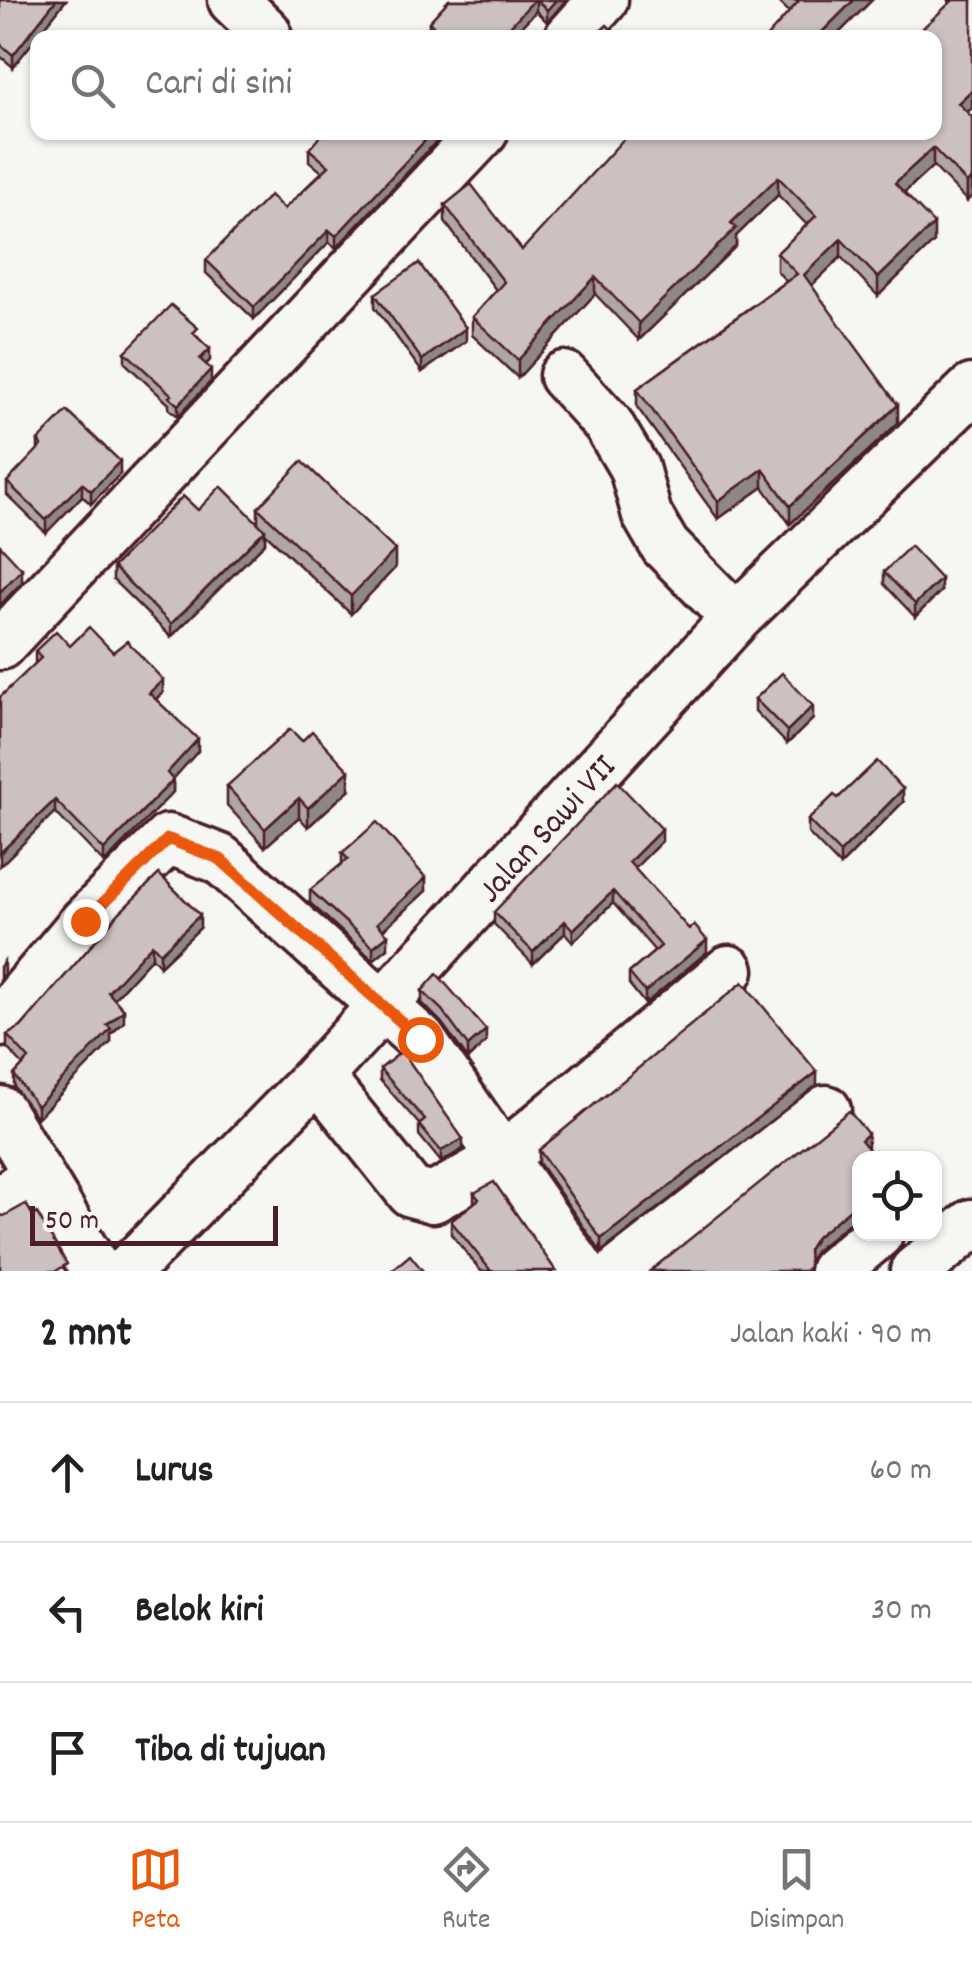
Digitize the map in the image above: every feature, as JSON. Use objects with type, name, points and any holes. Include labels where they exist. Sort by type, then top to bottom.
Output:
[{"type":"street","points":[[576,30],[603,0]]},
{"type":"street","points":[[0,645],[474,140]]},
{"type":"street","points":[[564,376],[608,424],[634,468],[647,515],[665,546],[736,618]]},
{"type":"street","name":"Jalan Sawi VII","points":[[127,1271],[318,1076],[736,618],[964,414]]},
{"type":"street","points":[[0,1022],[85,921],[168,839],[220,859],[420,1039],[580,1271]]},
{"type":"street","points":[[318,1076],[412,1192],[433,1198],[500,1159],[729,970]]},
{"type":"street","points":[[620,1271],[826,1110]]},
{"type":"street","points":[[0,1111],[19,1188],[96,1271]]},
{"type":"street","points":[[916,1271],[972,1224]]},
{"type":"street","points":[[834,1271],[870,1241]]},
{"type":"building","points":[[0,0],[56,0],[13,55],[0,44]]},
{"type":"building","points":[[449,0],[534,0],[506,30],[435,30],[429,22]]},
{"type":"building","points":[[537,0],[556,0],[547,10]]},
{"type":"building","points":[[795,0],[854,0],[824,30],[773,30],[798,2]]},
{"type":"building","points":[[953,0],[972,0],[972,90],[958,103],[972,117],[972,178],[967,183],[933,148],[895,183],[934,224],[878,278],[841,239],[804,275],[898,405],[790,506],[763,469],[718,501],[637,389],[797,274],[777,253],[816,216],[778,177],[731,223],[736,228],[639,323],[595,277],[518,360],[472,317],[504,282],[445,205],[471,184],[522,250],[623,140],[942,140],[942,30],[921,30]]},
{"type":"building","points":[[317,140],[426,140],[336,236],[329,230],[254,307],[206,260],[270,195],[284,209],[329,166],[309,149]]},
{"type":"building","points":[[419,263],[466,328],[422,360],[375,294]]},
{"type":"building","points":[[171,305],[198,328],[193,333],[210,349],[200,359],[211,369],[178,405],[125,352]]},
{"type":"building","points":[[67,411],[120,461],[91,491],[82,483],[46,520],[7,482]]},
{"type":"building","points":[[302,461],[395,550],[351,596],[258,508]]},
{"type":"building","points":[[221,486],[265,530],[171,624],[113,567],[183,496],[198,510]]},
{"type":"building","points":[[0,545],[22,569],[0,592]]},
{"type":"building","points":[[910,546],[941,579],[915,604],[884,572]]},
{"type":"building","points":[[89,627],[113,652],[127,641],[163,680],[149,693],[198,739],[167,773],[173,780],[104,850],[55,800],[0,853],[0,697],[41,658],[35,651],[56,631],[70,646]]},
{"type":"building","points":[[782,673],[813,706],[787,731],[755,699]]},
{"type":"building","points":[[290,729],[302,741],[312,731],[349,771],[308,808],[299,798],[265,829],[227,786]]},
{"type":"building","points":[[877,761],[903,789],[840,853],[808,820]]},
{"type":"building","points":[[617,782],[662,829],[629,862],[689,929],[694,925],[707,940],[645,992],[629,973],[661,946],[613,891],[573,930],[565,921],[533,952],[494,912]]},
{"type":"building","points":[[377,822],[426,878],[377,923],[388,935],[373,947],[310,890],[348,859],[342,853]]},
{"type":"building","points":[[159,874],[200,915],[160,953],[152,944],[108,992],[124,1010],[107,1025],[111,1029],[37,1106],[14,1075],[29,1059],[7,1035],[21,1027],[120,912]]},
{"type":"building","points":[[437,974],[486,1030],[468,1046],[442,1010],[422,991]]},
{"type":"building","points":[[743,982],[817,1072],[601,1239],[539,1150]]},
{"type":"building","points":[[402,1051],[463,1139],[441,1151],[419,1125],[425,1120],[380,1069]]},
{"type":"building","points":[[849,1111],[868,1134],[861,1140],[870,1151],[852,1151],[852,1208],[816,1237],[808,1250],[809,1267],[804,1271],[650,1271]]},
{"type":"building","points":[[494,1182],[556,1271],[491,1271],[451,1221],[479,1199],[474,1193]]},
{"type":"building","points":[[26,1204],[33,1216],[37,1213],[67,1264],[56,1271],[0,1271],[0,1215]]},
{"type":"building","points":[[410,1255],[423,1271],[391,1271]]},
{"type":"route","points":[[85,921],[168,839],[186,844],[220,859],[420,1039]]}]
